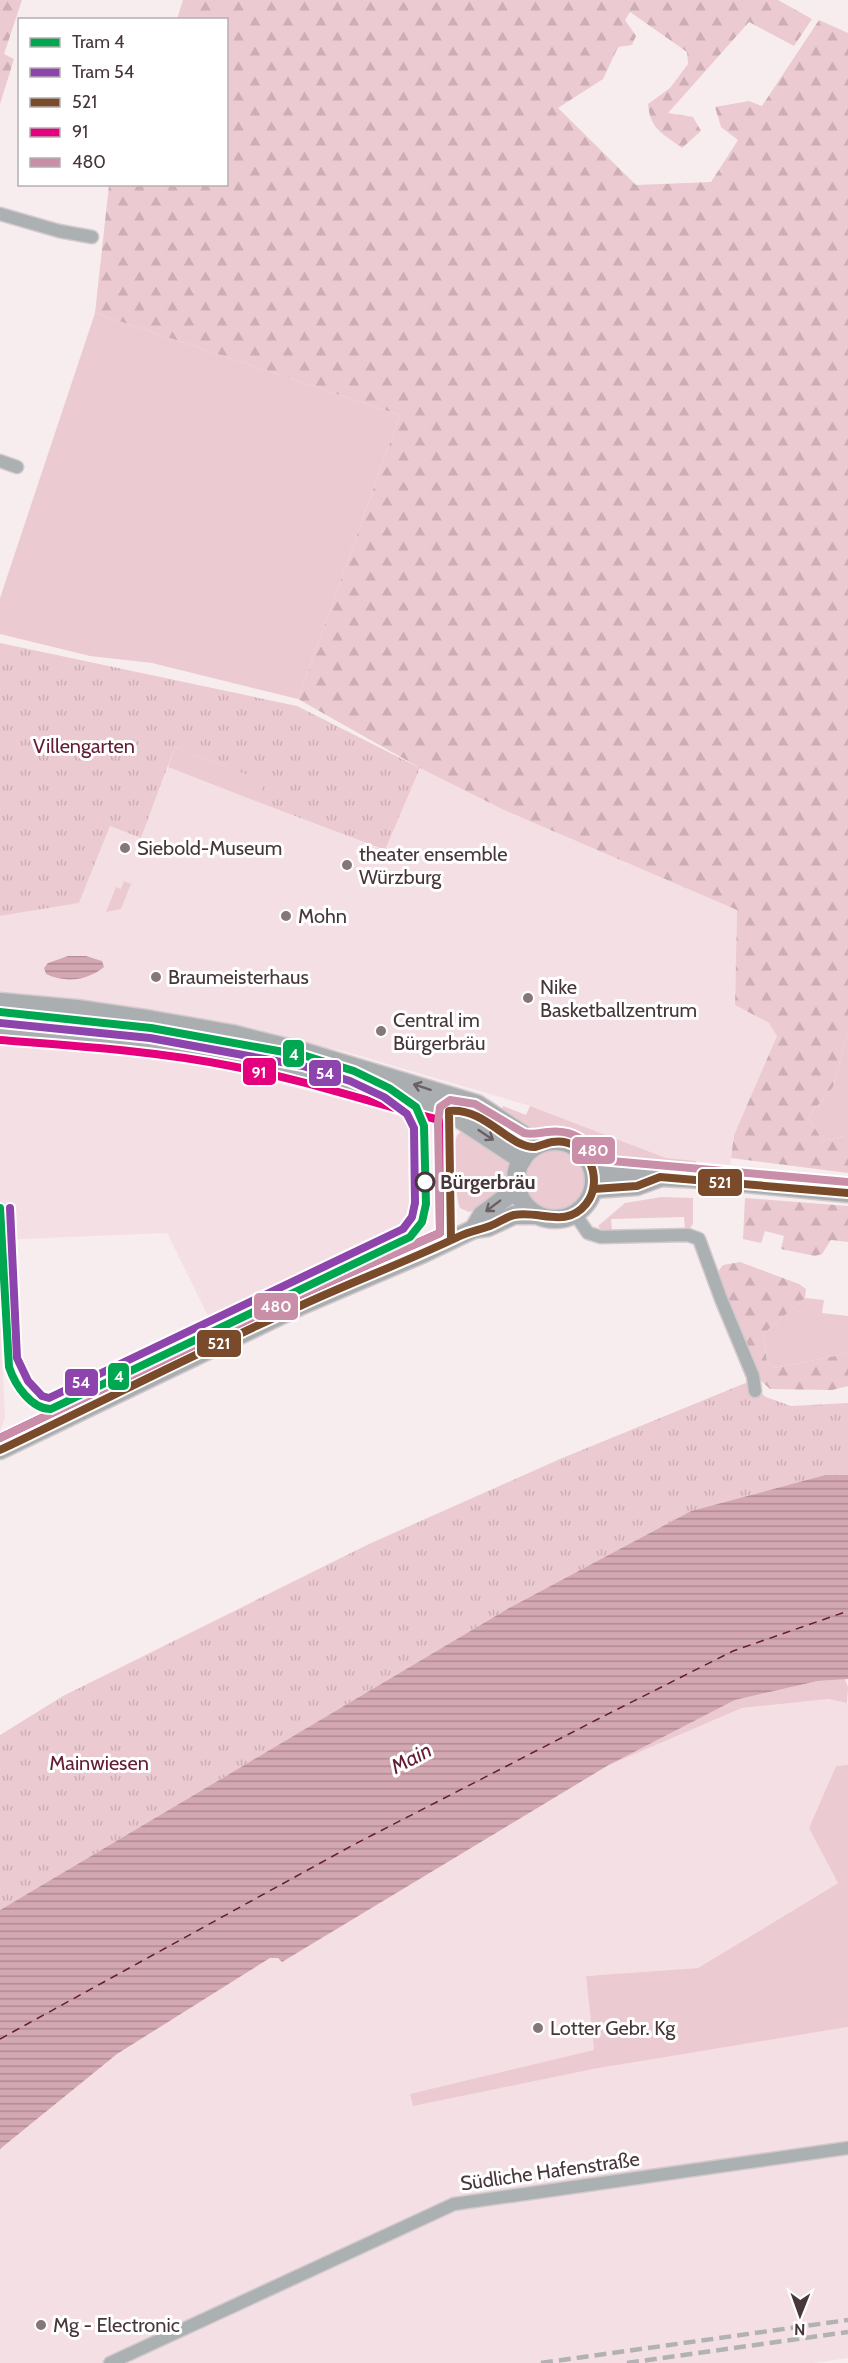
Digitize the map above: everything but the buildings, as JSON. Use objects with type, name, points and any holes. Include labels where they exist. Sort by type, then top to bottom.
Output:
[{"type":"main road","points":[[0,1002],[77,1009],[232,1034],[365,1069],[477,1104],[530,1139],[528,1154],[517,1173],[517,1189],[528,1208],[537,1215]]},
{"type":"main road","points":[[76,1034],[77,1009]]},
{"type":"main road","points":[[150,1042],[152,1020]]},
{"type":"main road","points":[[0,1029],[150,1042],[262,1062],[449,1112],[528,1154]]},
{"type":"main road","points":[[262,1062],[266,1043]]},
{"type":"main road","points":[[0,1450],[302,1305],[403,1262],[474,1228],[488,1227],[514,1215],[537,1215],[580,1221],[594,1190],[593,1170],[589,1160],[580,1150],[558,1141],[546,1143],[528,1154]]},
{"type":"main road","points":[[593,1170],[848,1193]]},
{"type":"main road","points":[[594,1190],[637,1186],[660,1177]]},
{"type":"main road","points":[[474,1228],[482,1215],[517,1189]]},
{"type":"street","points":[[0,214],[59,231],[92,237]]},
{"type":"street","points":[[0,461],[17,466]]},
{"type":"street","points":[[580,1221],[588,1233],[601,1236],[688,1235],[699,1239],[720,1299],[753,1376],[755,1391]]},
{"type":"street","name":"Südliche Hafenstraße","points":[[110,2363],[454,2204],[848,2148]]},
{"type":"shaded area","points":[[168,767],[384,850],[420,768],[504,810],[737,910],[735,1005],[769,1023],[777,1036],[734,1135],[730,1165],[666,1158],[530,1106],[343,1051],[260,1035],[0,995],[0,916],[79,903],[110,826],[141,838]]},
{"type":"shaded area","points":[[0,1040],[108,1050],[237,1073],[412,1117],[417,1129],[420,1198],[417,1214],[410,1225],[396,1236],[211,1322],[167,1233],[0,1240]]},
{"type":"shaded area","points":[[0,1310],[5,1418],[0,1431]]},
{"type":"shaded area","points":[[828,1699],[848,1703],[848,1765],[836,1766],[809,1828],[839,1882],[698,1968],[586,1976],[594,2050],[593,2069],[848,2027],[848,2358],[814,2363],[0,2363],[0,2149],[32,2122],[117,2054],[191,2006],[270,1958],[278,1958],[282,1962],[607,1766],[742,1708]]},
{"type":"green space","points":[[0,0],[22,0],[4,54],[14,59],[0,104]]},
{"type":"green space","points":[[183,0],[778,0],[812,19],[794,46],[749,22],[668,113],[693,117],[701,131],[682,148],[654,125],[648,104],[670,88],[688,64],[687,52],[630,12],[625,20],[636,36],[632,45],[618,47],[603,79],[558,108],[636,185],[711,182],[738,140],[721,127],[715,107],[749,101],[762,106],[819,20],[848,33],[848,1031],[833,1087],[808,1117],[823,1141],[848,1135],[848,1173],[731,1158],[734,1135],[777,1036],[769,1023],[735,1005],[737,910],[504,810],[420,768],[298,699],[400,415],[95,313],[109,186],[228,186],[228,18],[177,18]]},
{"type":"green space","points":[[95,313],[400,415],[298,699],[152,663],[90,656],[0,634],[0,598]]},
{"type":"green space","name":"Villengarten","points":[[0,643],[297,706],[420,768],[385,850],[258,802],[265,782],[175,747],[141,838],[110,826],[79,903],[0,916]]},
{"type":"green space","points":[[175,747],[266,782],[258,802],[168,767]]},
{"type":"green space","points":[[124,881],[131,884],[121,909],[106,912],[116,887],[121,889]]},
{"type":"green space","points":[[848,1031],[848,1135],[823,1141],[808,1117],[833,1087]]},
{"type":"green space","points":[[503,1106],[526,1115],[530,1106],[666,1158],[696,1161],[697,1167],[609,1162],[580,1138],[533,1130],[502,1109]]},
{"type":"green space","points":[[462,1131],[506,1158],[508,1167],[505,1184],[494,1199],[469,1212],[460,1208],[456,1185],[455,1144],[457,1135]]},
{"type":"green space","points":[[556,1148],[574,1153],[579,1157],[583,1162],[588,1180],[583,1198],[579,1203],[574,1207],[556,1212],[538,1207],[533,1203],[529,1198],[524,1180],[529,1162],[533,1157],[538,1153]]},
{"type":"green space","points":[[661,1197],[693,1198],[693,1224],[690,1228],[685,1229],[684,1217],[611,1219],[612,1231],[602,1230],[598,1226],[625,1203]]},
{"type":"green space","points":[[745,1198],[848,1206],[848,1242],[831,1240],[822,1254],[815,1256],[781,1249],[784,1236],[765,1231],[761,1243],[743,1239]]},
{"type":"green space","points":[[740,1262],[799,1284],[806,1289],[805,1298],[763,1334],[767,1361],[774,1368],[840,1355],[848,1351],[848,1386],[832,1390],[770,1389],[760,1380],[720,1280],[719,1270],[723,1265]]},
{"type":"green space","points":[[805,1298],[824,1300],[822,1313],[848,1316],[848,1351],[840,1355],[774,1368],[767,1361],[763,1334]]},
{"type":"green space","name":"Mainwiesen","points":[[748,1382],[766,1397],[791,1406],[848,1403],[848,1475],[825,1475],[691,1511],[509,1608],[0,1910],[0,1735],[63,1696],[369,1544],[560,1459]]},
{"type":"green space","points":[[845,1679],[848,1687],[847,1703],[828,1699],[742,1708],[607,1766],[735,1700],[818,1681]]},
{"type":"green space","points":[[848,1765],[848,2027],[593,2069],[413,2106],[410,2094],[594,2050],[586,1976],[698,1968],[838,1883],[809,1828],[836,1766]]},
{"type":"water","points":[[68,956],[86,956],[102,961],[104,967],[83,978],[76,979],[61,979],[46,974],[44,968],[48,963]]},
{"type":"water","name":"Main","points":[[825,1475],[848,1475],[848,1679],[818,1681],[735,1700],[607,1766],[282,1962],[278,1958],[270,1958],[117,2054],[0,2149],[0,1910],[509,1608],[691,1511]]},
{"type":"ferry route","points":[[0,2039],[355,1844],[604,1716],[733,1651],[848,1611]]},
{"type":"railway","points":[[541,2363],[848,2320]]},
{"type":"railway","points":[[627,2363],[848,2332]]},
{"type":"tram line","name":"4","points":[[0,1012],[151,1028],[306,1056],[354,1071],[389,1088],[416,1107],[424,1126],[426,1204],[422,1222],[410,1237],[51,1409],[37,1405],[25,1395],[9,1367],[0,1208]]},
{"type":"tram line","name":"54","points":[[0,1023],[150,1038],[303,1066],[350,1081],[384,1097],[407,1114],[414,1128],[415,1203],[412,1217],[403,1229],[49,1398],[42,1396],[28,1381],[17,1358],[10,1208]]},
{"type":"transit line","name":"91","points":[[0,1040],[145,1053],[231,1066],[309,1084],[439,1120],[440,1233],[297,1296],[0,1438]]},
{"type":"transit line","name":"480","points":[[0,1438],[297,1296],[440,1233],[438,1123],[440,1107],[450,1100],[475,1104],[524,1133],[564,1132],[572,1134],[585,1142],[600,1160],[848,1182]]},
{"type":"transit line","name":"521","points":[[0,1450],[264,1322],[421,1254],[464,1234],[514,1215],[570,1216],[586,1204],[592,1194],[594,1183],[589,1161],[583,1152],[564,1142],[552,1142],[535,1147],[525,1146],[474,1115],[462,1111],[449,1111],[451,1240]]},
{"type":"transit line","name":"521","points":[[594,1189],[637,1186],[660,1177],[848,1193]]},
{"type":"place","name":"Siebold-Museum","points":[[125,848]]},
{"type":"place","name":"theater ensemble Würzburg","points":[[347,865]]},
{"type":"place","name":"Mohn","points":[[286,916]]},
{"type":"place","name":"Braumeisterhaus","points":[[156,977]]},
{"type":"place","name":"Nike Basketballzentrum","points":[[528,998]]},
{"type":"place","name":"Central im Bürgerbräu","points":[[381,1031]]},
{"type":"place","name":"Bürgerbräu","points":[[425,1182]]},
{"type":"place","name":"Lotter Gebr. Kg","points":[[538,2028]]},
{"type":"place","name":"Mg - Electronic","points":[[41,2325]]}]
